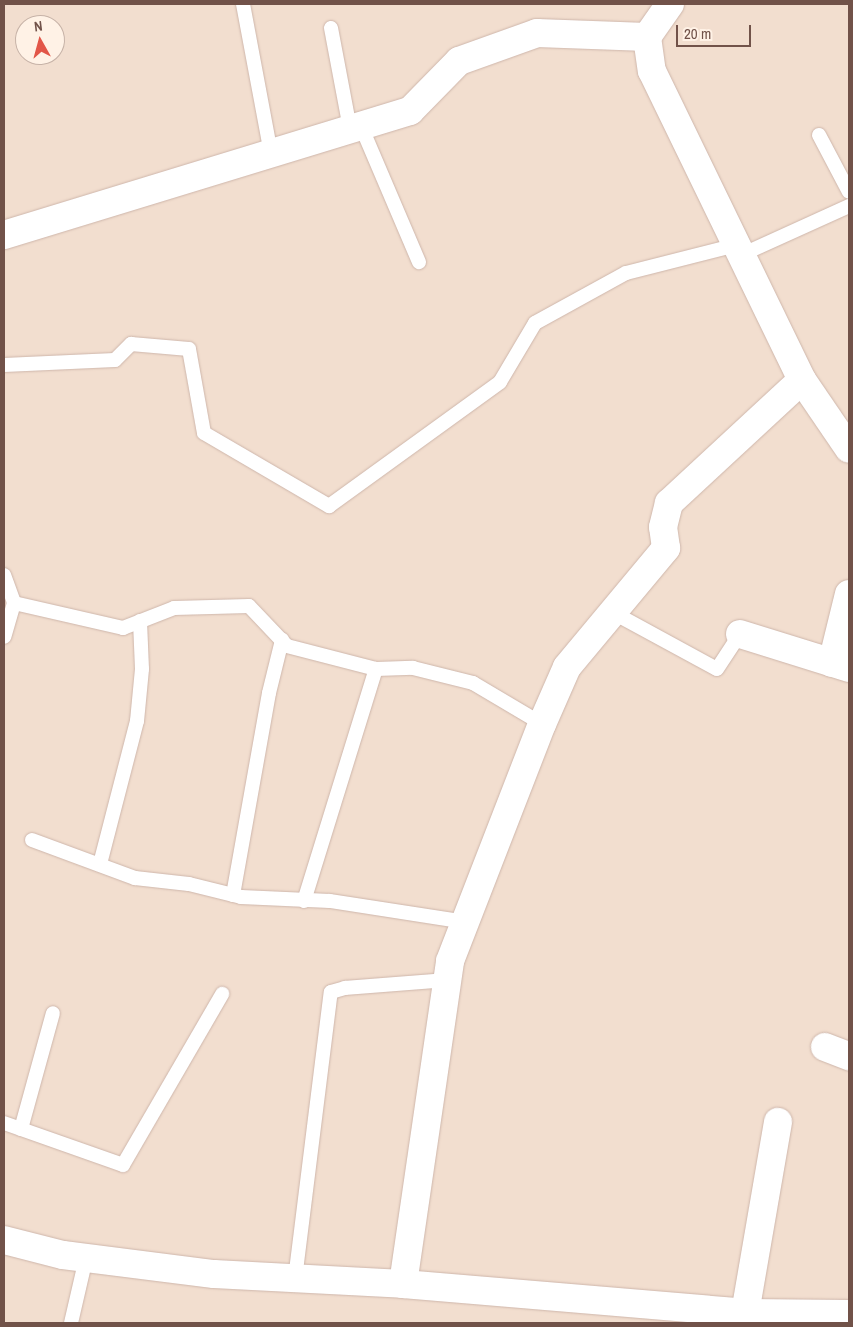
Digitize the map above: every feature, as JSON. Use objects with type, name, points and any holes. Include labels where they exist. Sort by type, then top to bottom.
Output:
[{"type":"street","points":[[670,4],[647,37],[652,71],[802,380],[849,449]]},
{"type":"street","points":[[4,235],[410,111],[459,61],[537,33],[647,37]]},
{"type":"street","points":[[403,1284],[450,961],[542,724],[567,667],[666,548],[663,527],[668,503],[802,380]]},
{"type":"street","points":[[740,634],[840,666],[849,594]]},
{"type":"street","points":[[745,1313],[778,1122]]},
{"type":"street","points":[[4,1240],[63,1255],[214,1274],[403,1284],[745,1313],[835,1317]]},
{"type":"lane","points":[[243,4],[271,153]]},
{"type":"lane","points":[[331,28],[356,128],[419,262]]},
{"type":"lane","points":[[819,135],[849,192]]},
{"type":"lane","points":[[4,365],[115,360],[132,344],[189,349],[204,433],[329,506],[500,382],[535,323],[626,273],[739,250],[849,206]]},
{"type":"lane","points":[[4,575],[14,602],[5,631]]},
{"type":"lane","points":[[14,602],[123,628],[174,608],[249,606],[287,646],[376,669],[413,668],[473,683],[542,724]]},
{"type":"lane","points":[[612,612],[716,669],[740,634]]},
{"type":"lane","points":[[100,864],[137,721],[142,669],[140,621]]},
{"type":"lane","points":[[233,895],[269,693],[282,640]]},
{"type":"lane","points":[[304,900],[376,669]]},
{"type":"lane","points":[[32,840],[135,878],[189,884],[233,895],[330,902],[465,922]]},
{"type":"lane","points":[[295,1278],[331,992],[345,988],[447,980]]},
{"type":"lane","points":[[4,1123],[123,1165],[222,994]]},
{"type":"lane","points":[[21,1129],[53,1013]]},
{"type":"lane","points":[[71,1323],[86,1258]]},
{"type":"shaded area","points":[[4,4],[849,4],[849,1323],[4,1323]]}]
